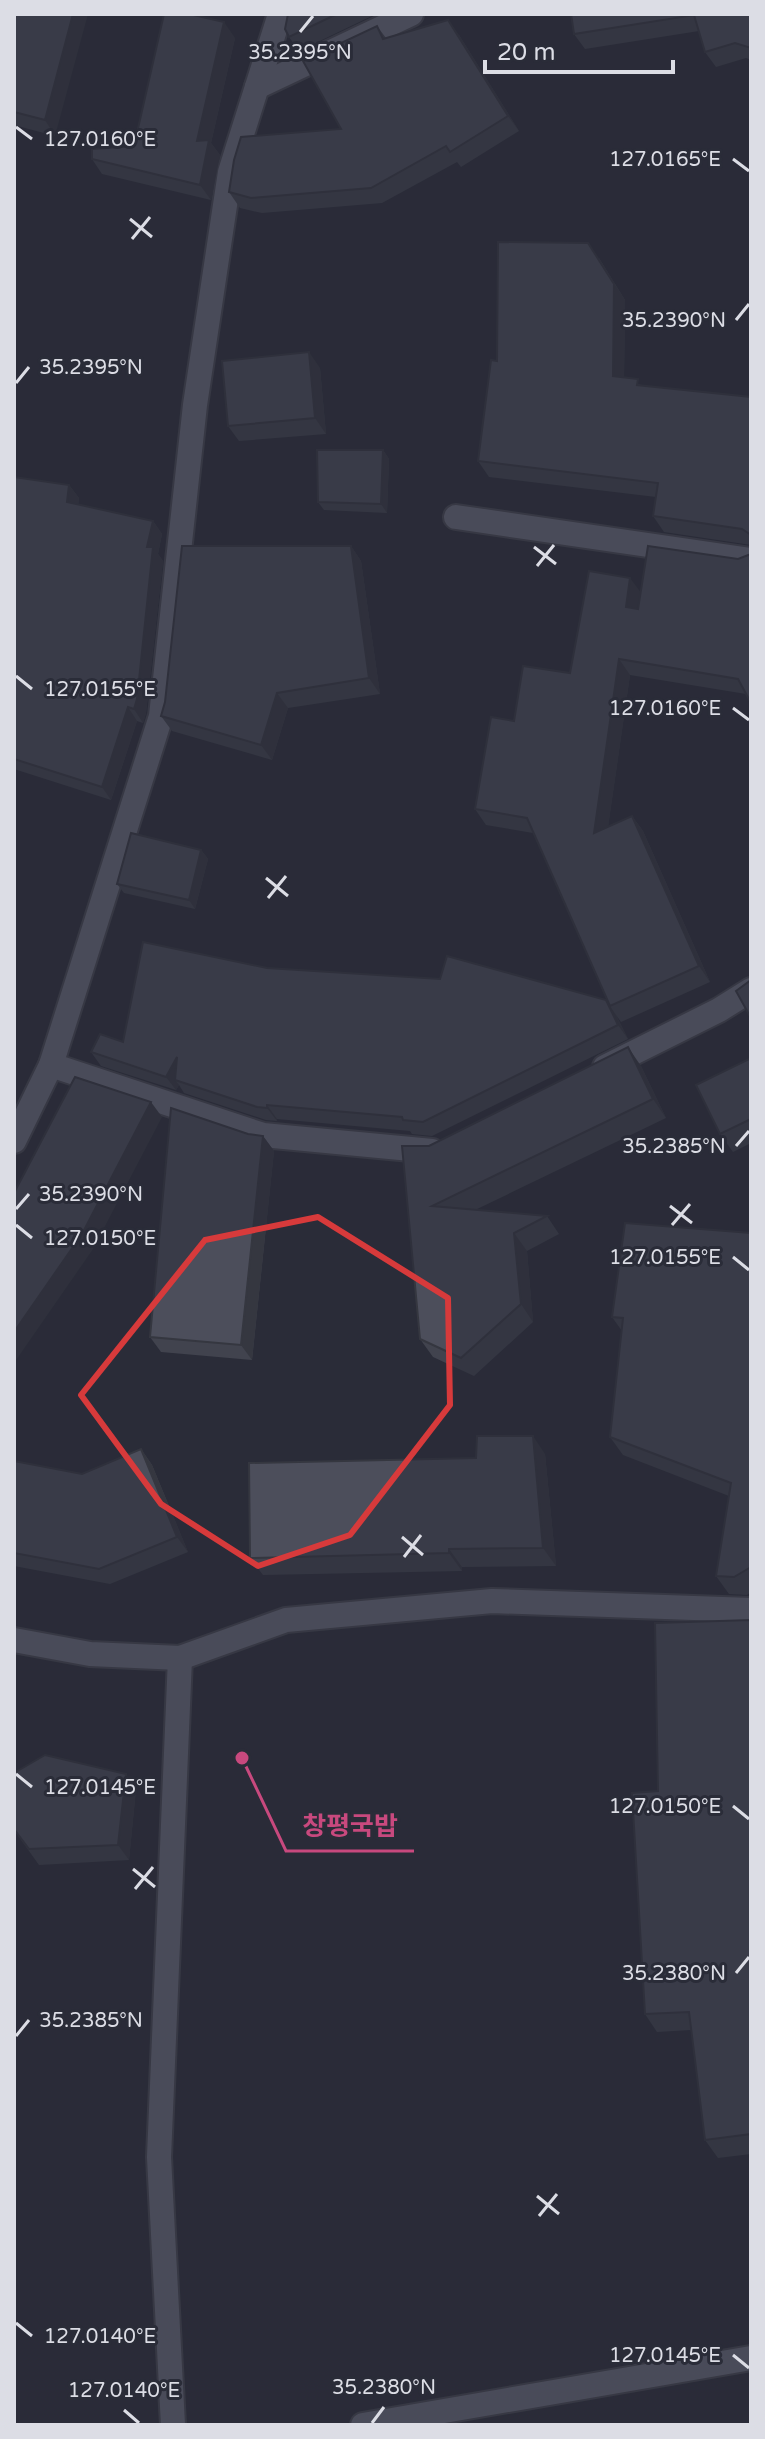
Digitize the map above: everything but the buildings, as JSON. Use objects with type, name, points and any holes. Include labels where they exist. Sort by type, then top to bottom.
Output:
[{"type":"street","points":[[14,1141],[51,1065],[161,716],[195,405],[227,187],[280,14]]},
{"type":"street","points":[[257,87],[411,14]]},
{"type":"street","points":[[456,517],[751,560]]},
{"type":"street","points":[[591,1074],[719,1010],[751,990]]},
{"type":"street","points":[[51,1065],[263,1135],[435,1151],[449,1144]]},
{"type":"street","points":[[14,1640],[90,1654],[180,1658],[286,1620],[492,1601],[751,1610]]},
{"type":"street","points":[[173,2425],[159,2157],[180,1658]]},
{"type":"street","points":[[363,2425],[751,2358]]},
{"type":"highlighted area","points":[[318,1217],[448,1298],[450,1405],[350,1535],[258,1566],[161,1504],[81,1395],[205,1240]]},
{"type":"place","name":"창평국밥","points":[[242,1758]]}]
